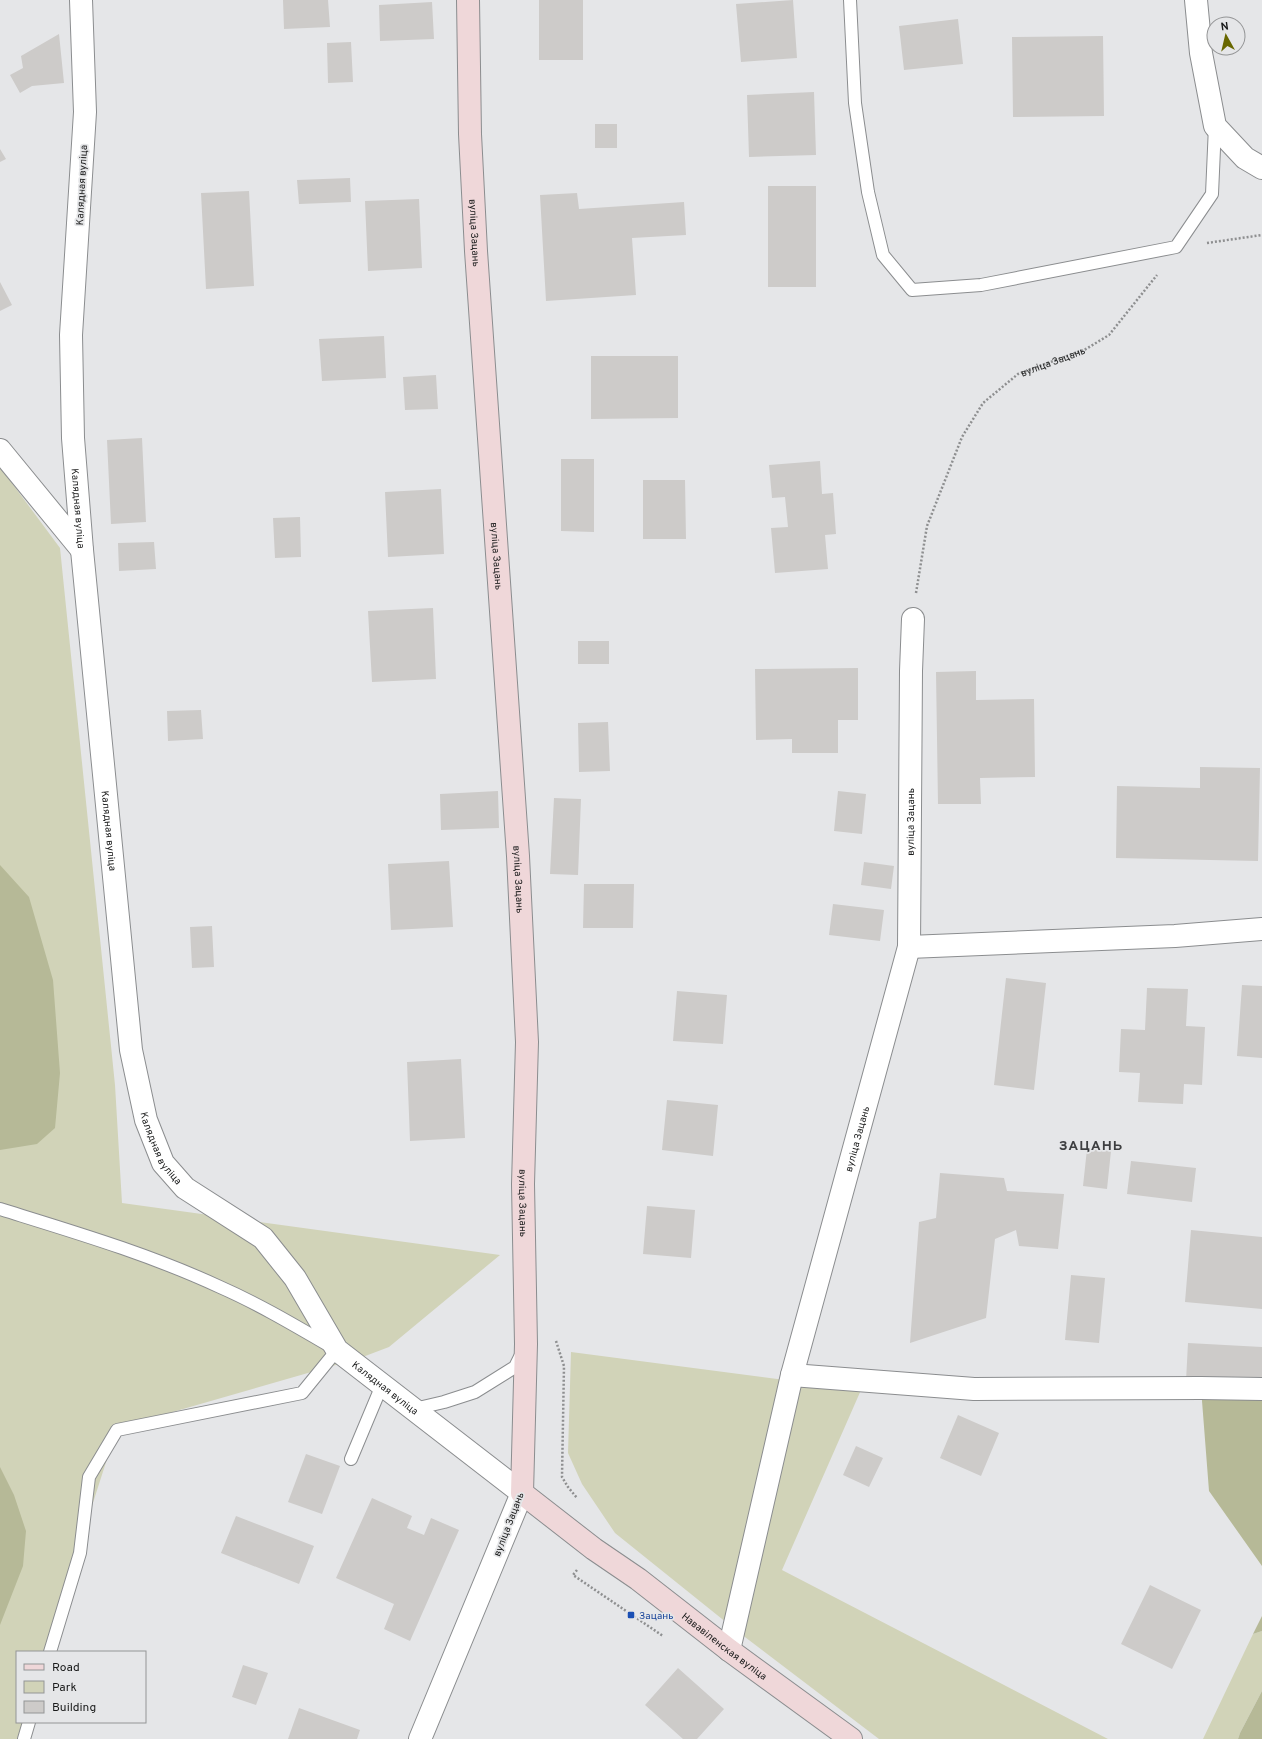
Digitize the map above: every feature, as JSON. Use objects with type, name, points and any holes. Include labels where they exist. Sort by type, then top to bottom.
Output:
[{"type":"street","name":"Калядная вуліца","points":[[81,0],[85,112],[71,335],[73,438],[82,550],[131,1050],[146,1120],[163,1163],[185,1188],[263,1238],[295,1278],[337,1350],[522,1493]]},
{"type":"street","name":"вуліца Зацань","points":[[420,1739],[522,1493],[526,1344],[523,1184],[527,1042],[518,856],[476,243],[470,134],[468,0]]},
{"type":"street","points":[[1196,0],[1201,53],[1215,126],[1245,158],[1262,168]]},
{"type":"street","points":[[0,450],[82,550]]},
{"type":"street","name":"вуліца Зацань","points":[[729,1650],[792,1375],[909,947],[910,671],[913,620]]},
{"type":"street","points":[[909,947],[1175,936],[1262,929]]},
{"type":"street","points":[[792,1375],[974,1389],[1262,1389]]},
{"type":"street","name":"Нававіленская вуліца","points":[[522,1493],[594,1548],[638,1579],[729,1650],[851,1739]]},
{"type":"lane","points":[[850,0],[855,103],[868,192],[883,255],[912,290],[981,285],[1176,247],[1212,194],[1215,126]]},
{"type":"lane","points":[[0,1209],[102,1240],[219,1286],[277,1314],[337,1350],[302,1393],[117,1430],[89,1477],[80,1553],[50,1651]]},
{"type":"lane","points":[[414,1409],[444,1402],[475,1392],[515,1367],[526,1344]]},
{"type":"lane","points":[[351,1459],[382,1385]]},
{"type":"lane","points":[[24,1739],[29,1723]]},
{"type":"path","points":[[1176,247],[1262,235]]},
{"type":"path","name":"вуліца Зацань","points":[[916,596],[927,526],[962,437],[983,403],[1018,374],[1086,349],[1109,335],[1154,279],[1176,247]]},
{"type":"path","points":[[564,1366],[562,1477],[568,1487],[583,1503]]},
{"type":"path","points":[[573,1575],[594,1548]]},
{"type":"green space","points":[[0,467],[60,548],[115,1085],[122,1203],[500,1255],[389,1347],[360,1358],[117,1428],[45,1651],[16,1651],[16,1723],[23,1723],[17,1739],[0,1739]]},
{"type":"green space","points":[[0,865],[29,897],[53,980],[60,1073],[55,1128],[37,1144],[0,1150]]},
{"type":"green space","points":[[571,1352],[861,1390],[782,1570],[1108,1739],[879,1739],[737,1631],[615,1533],[582,1484],[568,1453]]},
{"type":"green space","points":[[1201,1388],[1262,1389],[1262,1566],[1209,1491]]},
{"type":"green space","points":[[0,1467],[14,1495],[26,1531],[23,1566],[0,1625]]},
{"type":"green space","points":[[1262,1616],[1262,1631],[1253,1634]]},
{"type":"green space","points":[[1262,1631],[1262,1691],[1238,1739],[1203,1739],[1253,1634]]},
{"type":"green space","points":[[1262,1691],[1262,1739],[1238,1739],[1240,1733]]},
{"type":"building","points":[[283,0],[328,0],[330,27],[284,29]]},
{"type":"building","points":[[539,0],[583,0],[583,60],[539,60]]},
{"type":"building","points":[[793,0],[797,58],[741,62],[736,4]]},
{"type":"building","points":[[432,2],[434,39],[380,41],[379,5]]},
{"type":"building","points":[[958,19],[963,64],[904,70],[899,26]]},
{"type":"building","points":[[59,34],[64,83],[32,86],[20,93],[10,75],[23,68],[21,56]]},
{"type":"building","points":[[1103,36],[1104,116],[1013,117],[1012,37]]},
{"type":"building","points":[[351,42],[353,82],[328,83],[327,43]]},
{"type":"building","points":[[814,92],[816,155],[749,157],[747,95]]},
{"type":"building","points":[[595,124],[617,124],[617,148],[595,148]]},
{"type":"building","points":[[0,149],[6,159],[0,162]]},
{"type":"building","points":[[350,178],[351,202],[299,204],[297,180]]},
{"type":"building","points":[[768,186],[816,186],[816,287],[768,287]]},
{"type":"building","points":[[249,191],[254,286],[206,289],[201,193]]},
{"type":"building","points":[[577,193],[579,209],[684,202],[686,235],[632,238],[636,295],[546,301],[540,195]]},
{"type":"building","points":[[419,199],[422,268],[368,271],[365,201]]},
{"type":"building","points":[[0,282],[12,305],[0,311]]},
{"type":"building","points":[[384,336],[386,378],[322,381],[319,339]]},
{"type":"building","points":[[591,356],[678,356],[678,418],[591,419]]},
{"type":"building","points":[[436,375],[438,409],[405,410],[403,377]]},
{"type":"building","points":[[142,438],[146,522],[111,524],[107,440]]},
{"type":"building","points":[[561,459],[594,459],[594,532],[561,531]]},
{"type":"building","points":[[820,461],[822,494],[833,493],[836,534],[825,535],[828,569],[775,573],[771,528],[788,527],[785,497],[772,498],[769,465]]},
{"type":"building","points":[[643,480],[685,480],[686,539],[643,539]]},
{"type":"building","points":[[441,489],[444,554],[388,557],[385,492]]},
{"type":"building","points":[[300,517],[301,557],[275,558],[273,518]]},
{"type":"building","points":[[154,542],[156,569],[119,571],[118,543]]},
{"type":"building","points":[[433,608],[436,679],[372,682],[368,611]]},
{"type":"building","points":[[578,641],[609,641],[609,664],[578,664]]},
{"type":"building","points":[[858,668],[858,720],[838,720],[838,753],[792,753],[792,739],[756,740],[755,669]]},
{"type":"building","points":[[976,671],[976,700],[1034,699],[1035,777],[980,778],[981,804],[938,804],[936,672]]},
{"type":"building","points":[[201,710],[203,739],[168,741],[167,711]]},
{"type":"building","points":[[608,722],[610,771],[579,772],[578,723]]},
{"type":"building","points":[[1200,767],[1260,768],[1258,861],[1116,858],[1117,786],[1200,788]]},
{"type":"building","points":[[498,791],[499,828],[441,830],[440,794]]},
{"type":"building","points":[[838,791],[866,794],[862,834],[834,831]]},
{"type":"building","points":[[554,798],[581,799],[578,875],[550,874]]},
{"type":"building","points":[[449,861],[453,927],[391,930],[388,864]]},
{"type":"building","points":[[864,862],[894,866],[891,889],[861,885]]},
{"type":"building","points":[[584,884],[634,884],[633,928],[583,928]]},
{"type":"building","points":[[833,904],[884,910],[880,941],[829,935]]},
{"type":"building","points":[[212,926],[214,967],[192,968],[190,927]]},
{"type":"building","points":[[1006,978],[1046,983],[1034,1090],[994,1085]]},
{"type":"building","points":[[1242,985],[1262,986],[1262,1058],[1237,1056]]},
{"type":"building","points":[[1147,988],[1188,989],[1186,1026],[1205,1027],[1202,1085],[1184,1084],[1183,1104],[1138,1102],[1140,1073],[1119,1072],[1121,1029],[1145,1030]]},
{"type":"building","points":[[677,991],[727,995],[723,1044],[673,1041]]},
{"type":"building","points":[[461,1059],[465,1138],[410,1141],[407,1062]]},
{"type":"building","points":[[667,1100],[718,1105],[713,1156],[662,1150]]},
{"type":"building","points":[[1087,1149],[1111,1151],[1107,1189],[1083,1186]]},
{"type":"building","points":[[1131,1161],[1196,1168],[1192,1202],[1127,1194]]},
{"type":"building","points":[[940,1173],[1004,1178],[1007,1191],[1064,1194],[1058,1249],[1019,1246],[1016,1230],[995,1239],[986,1318],[910,1343],[919,1222],[936,1218]]},
{"type":"building","points":[[647,1206],[695,1210],[691,1258],[643,1254]]},
{"type":"building","points":[[1191,1230],[1262,1237],[1262,1309],[1185,1302]]},
{"type":"building","points":[[1071,1275],[1105,1278],[1099,1343],[1065,1340]]},
{"type":"building","points":[[1188,1343],[1262,1347],[1262,1384],[1186,1381]]},
{"type":"building","points":[[958,1415],[999,1433],[981,1476],[940,1458]]},
{"type":"building","points":[[856,1446],[883,1458],[869,1487],[843,1475]]},
{"type":"building","points":[[306,1454],[340,1466],[322,1514],[288,1502]]},
{"type":"building","points":[[372,1498],[412,1516],[407,1528],[424,1535],[431,1518],[459,1530],[410,1641],[384,1629],[394,1604],[336,1578]]},
{"type":"building","points":[[236,1516],[314,1546],[299,1584],[221,1553]]},
{"type":"building","points":[[1150,1585],[1201,1610],[1172,1669],[1121,1644]]},
{"type":"building","points":[[243,1665],[268,1673],[256,1705],[232,1697]]},
{"type":"building","points":[[678,1668],[724,1709],[697,1739],[683,1739],[645,1705]]},
{"type":"building","points":[[299,1708],[360,1730],[357,1739],[288,1739]]},
{"type":"place","name":"Зацань","points":[[631,1615]]},
{"type":"district","name":"ЗАЦАНЬ","points":[[1091,1145]]}]
